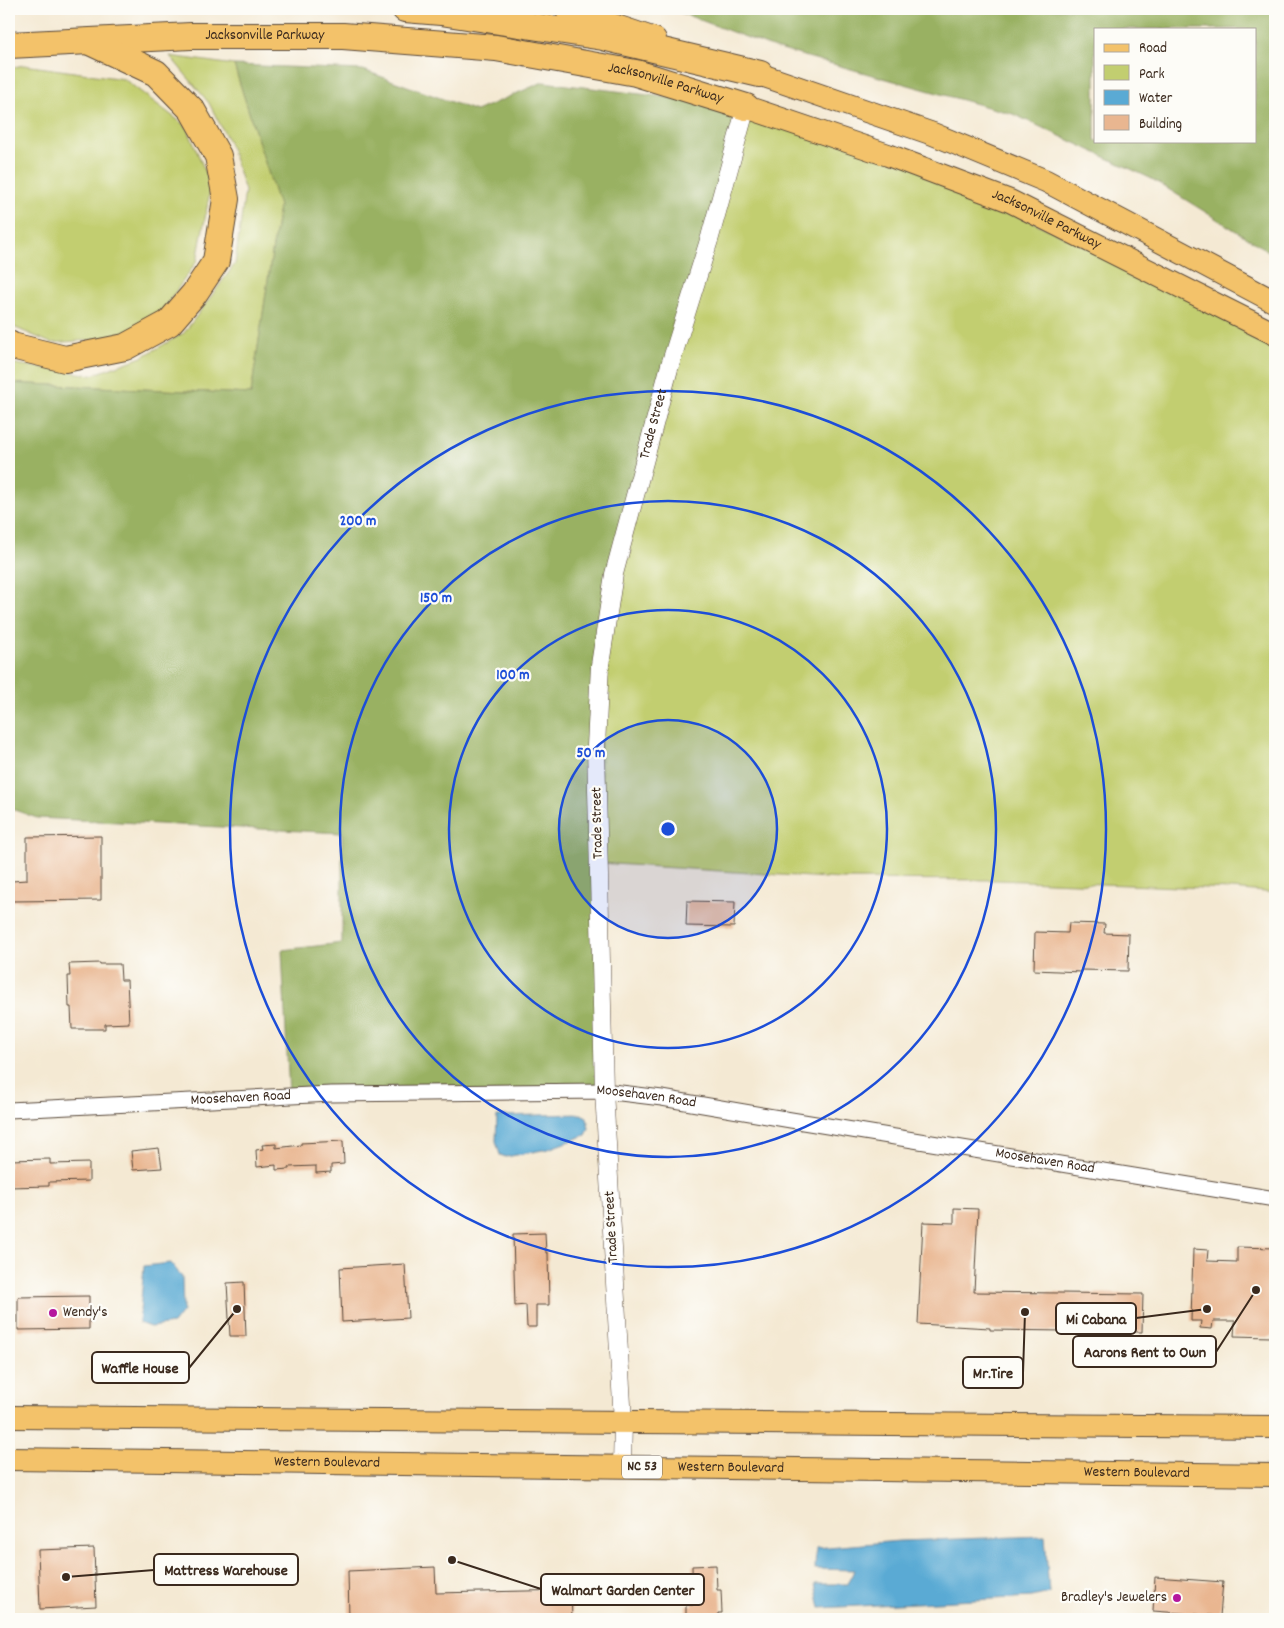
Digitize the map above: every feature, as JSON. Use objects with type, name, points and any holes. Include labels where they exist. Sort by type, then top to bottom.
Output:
[{"type":"highway","name":"Jacksonville Parkway","points":[[405,9],[441,12],[603,37],[760,74]]},
{"type":"highway","name":"Jacksonville Parkway","points":[[9,45],[191,36],[343,36],[496,48],[636,73],[746,107]]},
{"type":"highway","points":[[9,344],[65,359],[125,348],[169,323],[194,294],[216,261],[226,199],[218,156],[192,110],[156,73],[87,41]]},
{"type":"main road","points":[[566,9],[760,74]]},
{"type":"main road","name":"Jacksonville Parkway","points":[[760,74],[933,134],[1046,181],[1275,302]]},
{"type":"main road","name":"Jacksonville Parkway","points":[[746,107],[888,155],[1010,202],[1275,334]]},
{"type":"main road","points":[[9,1417],[1275,1427]]},
{"type":"main road","name":"Western Boulevard","points":[[9,1459],[1275,1474]]},
{"type":"street","name":"Trade Street","points":[[622,1467],[623,1422],[604,1091],[596,746],[600,664],[614,574],[670,365],[710,237],[746,107]]},
{"type":"street","name":"Moosehaven Road","points":[[9,1110],[331,1094],[604,1091],[662,1098],[1275,1199]]},
{"type":"green space","points":[[671,9],[1275,9],[1275,255],[1152,179],[1013,114],[775,48]]},
{"type":"green space","points":[[170,56],[234,65],[279,206],[251,394],[9,383],[9,363],[92,375],[142,357],[184,333],[235,264],[245,191],[229,142],[209,103]]},
{"type":"green space","points":[[24,65],[124,79],[187,127],[211,186],[197,261],[155,321],[104,339],[51,343],[9,325],[9,68]]},
{"type":"green space","points":[[234,65],[363,70],[476,111],[543,82],[746,107],[670,365],[600,665],[604,1091],[289,1096],[282,950],[342,943],[342,833],[37,818],[9,808],[9,383],[251,394],[279,206]]},
{"type":"green space","points":[[746,107],[888,155],[1275,334],[1275,893],[1232,889],[998,880],[841,879],[599,863],[596,746],[614,574]]},
{"type":"water","points":[[581,1114],[587,1117],[589,1129],[586,1135],[548,1149],[506,1157],[500,1155],[496,1141],[497,1116]]},
{"type":"water","points":[[171,1263],[182,1277],[183,1311],[173,1324],[150,1327],[139,1323],[144,1266]]},
{"type":"water","points":[[1045,1536],[1049,1593],[1032,1597],[820,1608],[815,1584],[848,1584],[854,1570],[815,1569],[816,1548],[899,1541]]},
{"type":"building","points":[[101,836],[101,900],[12,901],[12,881],[27,880],[27,837]]},
{"type":"building","points":[[687,901],[735,902],[734,927],[686,926]]},
{"type":"building","points":[[1069,923],[1105,924],[1104,933],[1129,934],[1128,971],[1034,970],[1035,932],[1068,933]]},
{"type":"building","points":[[69,964],[120,964],[121,980],[127,980],[129,1023],[105,1024],[105,1029],[72,1029],[71,1007],[69,1007]]},
{"type":"building","points":[[343,1141],[344,1164],[331,1165],[331,1172],[316,1173],[316,1166],[289,1167],[289,1169],[276,1170],[276,1165],[257,1167],[256,1150],[263,1149],[262,1145],[276,1144],[276,1148],[301,1145],[301,1143]]},
{"type":"building","points":[[159,1148],[162,1168],[133,1170],[131,1151]]},
{"type":"building","points":[[50,1159],[50,1164],[89,1163],[89,1181],[49,1182],[49,1186],[9,1187],[9,1160]]},
{"type":"building","points":[[954,1208],[978,1209],[974,1292],[1143,1294],[1142,1332],[990,1330],[990,1328],[918,1324],[923,1222],[954,1223]]},
{"type":"building","points":[[545,1233],[546,1253],[548,1253],[549,1305],[536,1305],[536,1327],[527,1327],[526,1305],[515,1306],[513,1234]]},
{"type":"building","points":[[1237,1247],[1275,1248],[1275,1332],[1270,1337],[1234,1336],[1235,1321],[1213,1321],[1212,1329],[1200,1328],[1201,1321],[1191,1321],[1193,1249],[1208,1250],[1207,1261],[1237,1262]]},
{"type":"building","points":[[405,1264],[408,1318],[342,1322],[340,1268]]},
{"type":"building","points":[[244,1282],[246,1336],[230,1336],[227,1283]]},
{"type":"building","name":"Wendy's","points":[[89,1296],[89,1329],[18,1330],[18,1297]]},
{"type":"building","points":[[94,1548],[96,1606],[40,1609],[38,1550]]},
{"type":"building","points":[[716,1565],[717,1590],[721,1590],[722,1613],[718,1613],[718,1619],[686,1617],[686,1605],[693,1605],[692,1566]]},
{"type":"building","points":[[435,1567],[436,1593],[571,1590],[572,1619],[349,1619],[348,1571]]},
{"type":"building","points":[[1155,1577],[1223,1582],[1220,1616],[1153,1611]]},
{"type":"place","name":"Aarons Rent to Own","points":[[1256,1290]]},
{"type":"place","name":"Waffle House","points":[[237,1309]]},
{"type":"place","name":"Mi Cabana","points":[[1207,1309]]},
{"type":"place","name":"Mr.Tire","points":[[1025,1312]]},
{"type":"place","name":"Wendy's","points":[[53,1313]]},
{"type":"place","name":"Walmart Garden Center","points":[[452,1560]]},
{"type":"place","name":"Mattress Warehouse","points":[[66,1577]]},
{"type":"place","name":"Bradley's Jewelers","points":[[1177,1598]]}]
